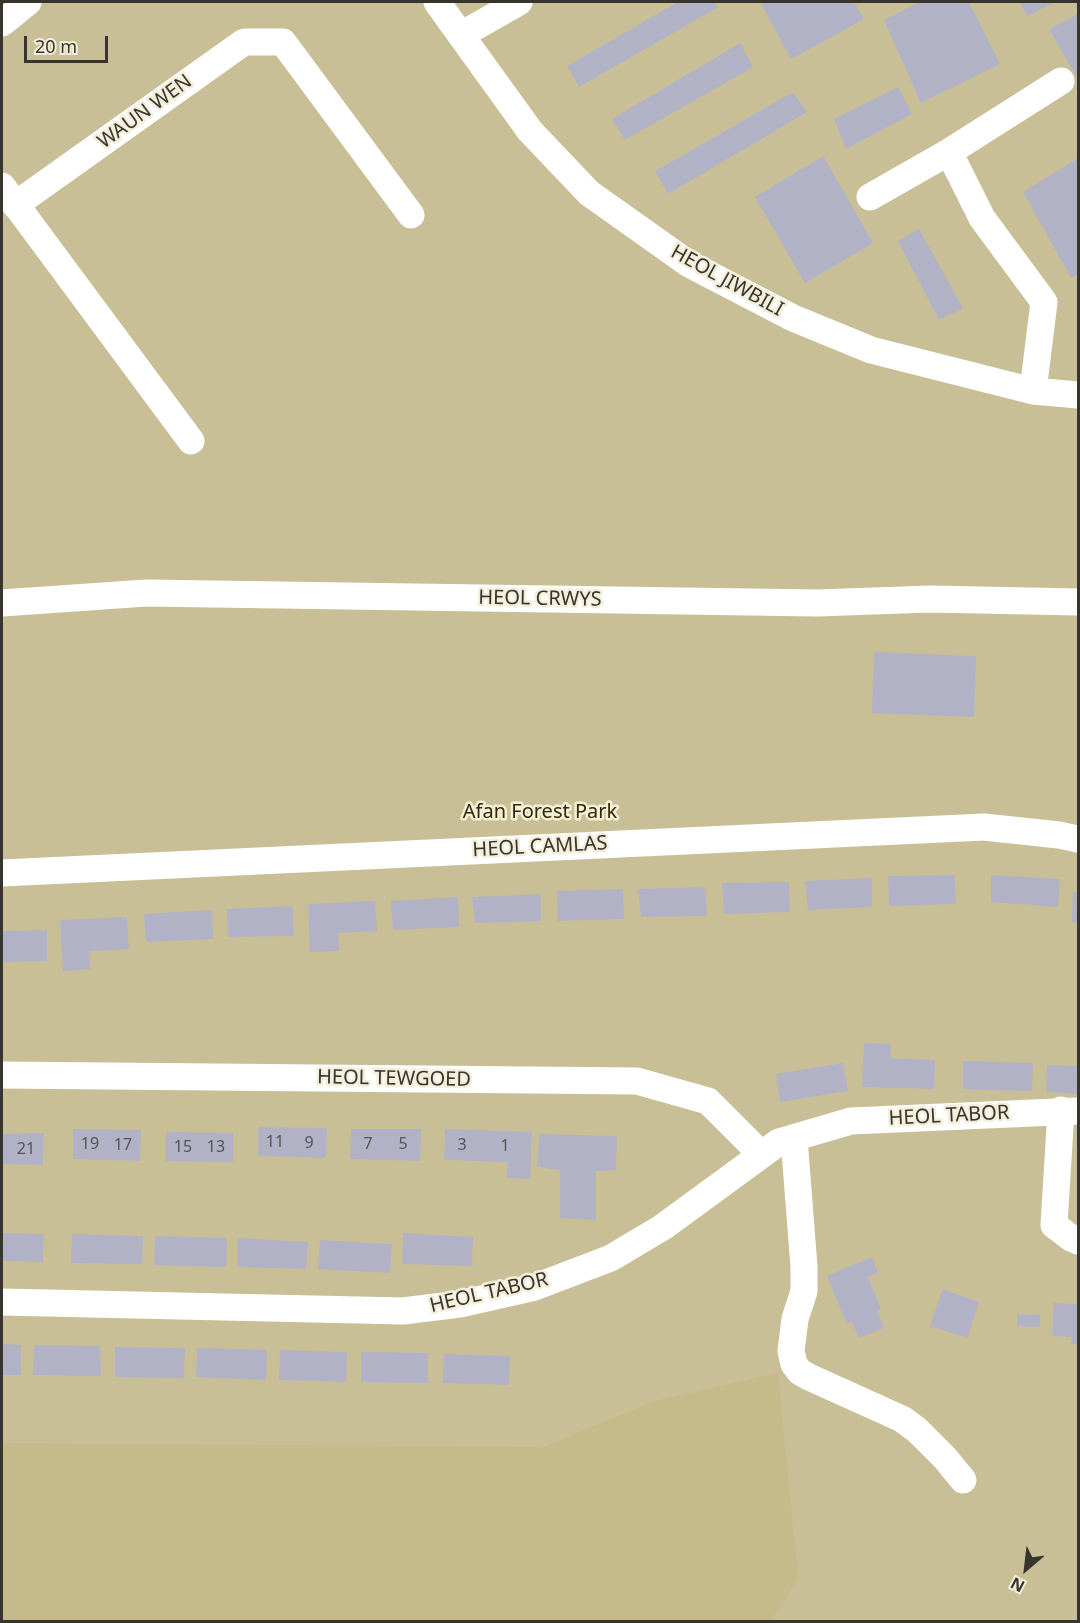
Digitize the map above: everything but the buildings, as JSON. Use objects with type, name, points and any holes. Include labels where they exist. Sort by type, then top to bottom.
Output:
[{"type":"street","name":"HEOL JIWBILI","points":[[437,2],[530,131],[589,193],[689,264],[794,318],[871,350],[1033,391],[1078,395]]},
{"type":"street","points":[[461,35],[519,2]]},
{"type":"street","name":"WAUN WEN","points":[[191,441],[8,195],[244,42],[283,42],[411,215]]},
{"type":"street","points":[[870,197],[949,152],[1061,81]]},
{"type":"street","points":[[949,152],[982,218],[1044,302],[1033,391]]},
{"type":"street","name":"HEOL CRWYS","points":[[2,603],[146,593],[817,603],[930,599],[1078,602]]},
{"type":"street","name":"HEOL CAMLAS","points":[[2,873],[984,827],[1078,839]]},
{"type":"street","name":"HEOL TEWGOED","points":[[2,1075],[637,1082],[708,1101],[761,1154]]},
{"type":"street","points":[[1070,1110],[1054,1225],[1078,1241]]},
{"type":"street","name":"HEOL TABOR","points":[[2,1302],[403,1311],[460,1304],[536,1287],[611,1258],[663,1227],[779,1142],[851,1121],[1070,1110]]},
{"type":"street","points":[[794,1138],[804,1267],[804,1291],[795,1319],[791,1351],[794,1364],[800,1372],[809,1377],[902,1419],[917,1430],[963,1480]]},
{"type":"green space","name":"Afan Forest Park","points":[[2,2],[1078,2],[1078,1621],[2,1621]]},
{"type":"shaded area","points":[[778,1373],[798,1578],[771,1621],[2,1621],[2,1443],[543,1447],[654,1401]]}]
